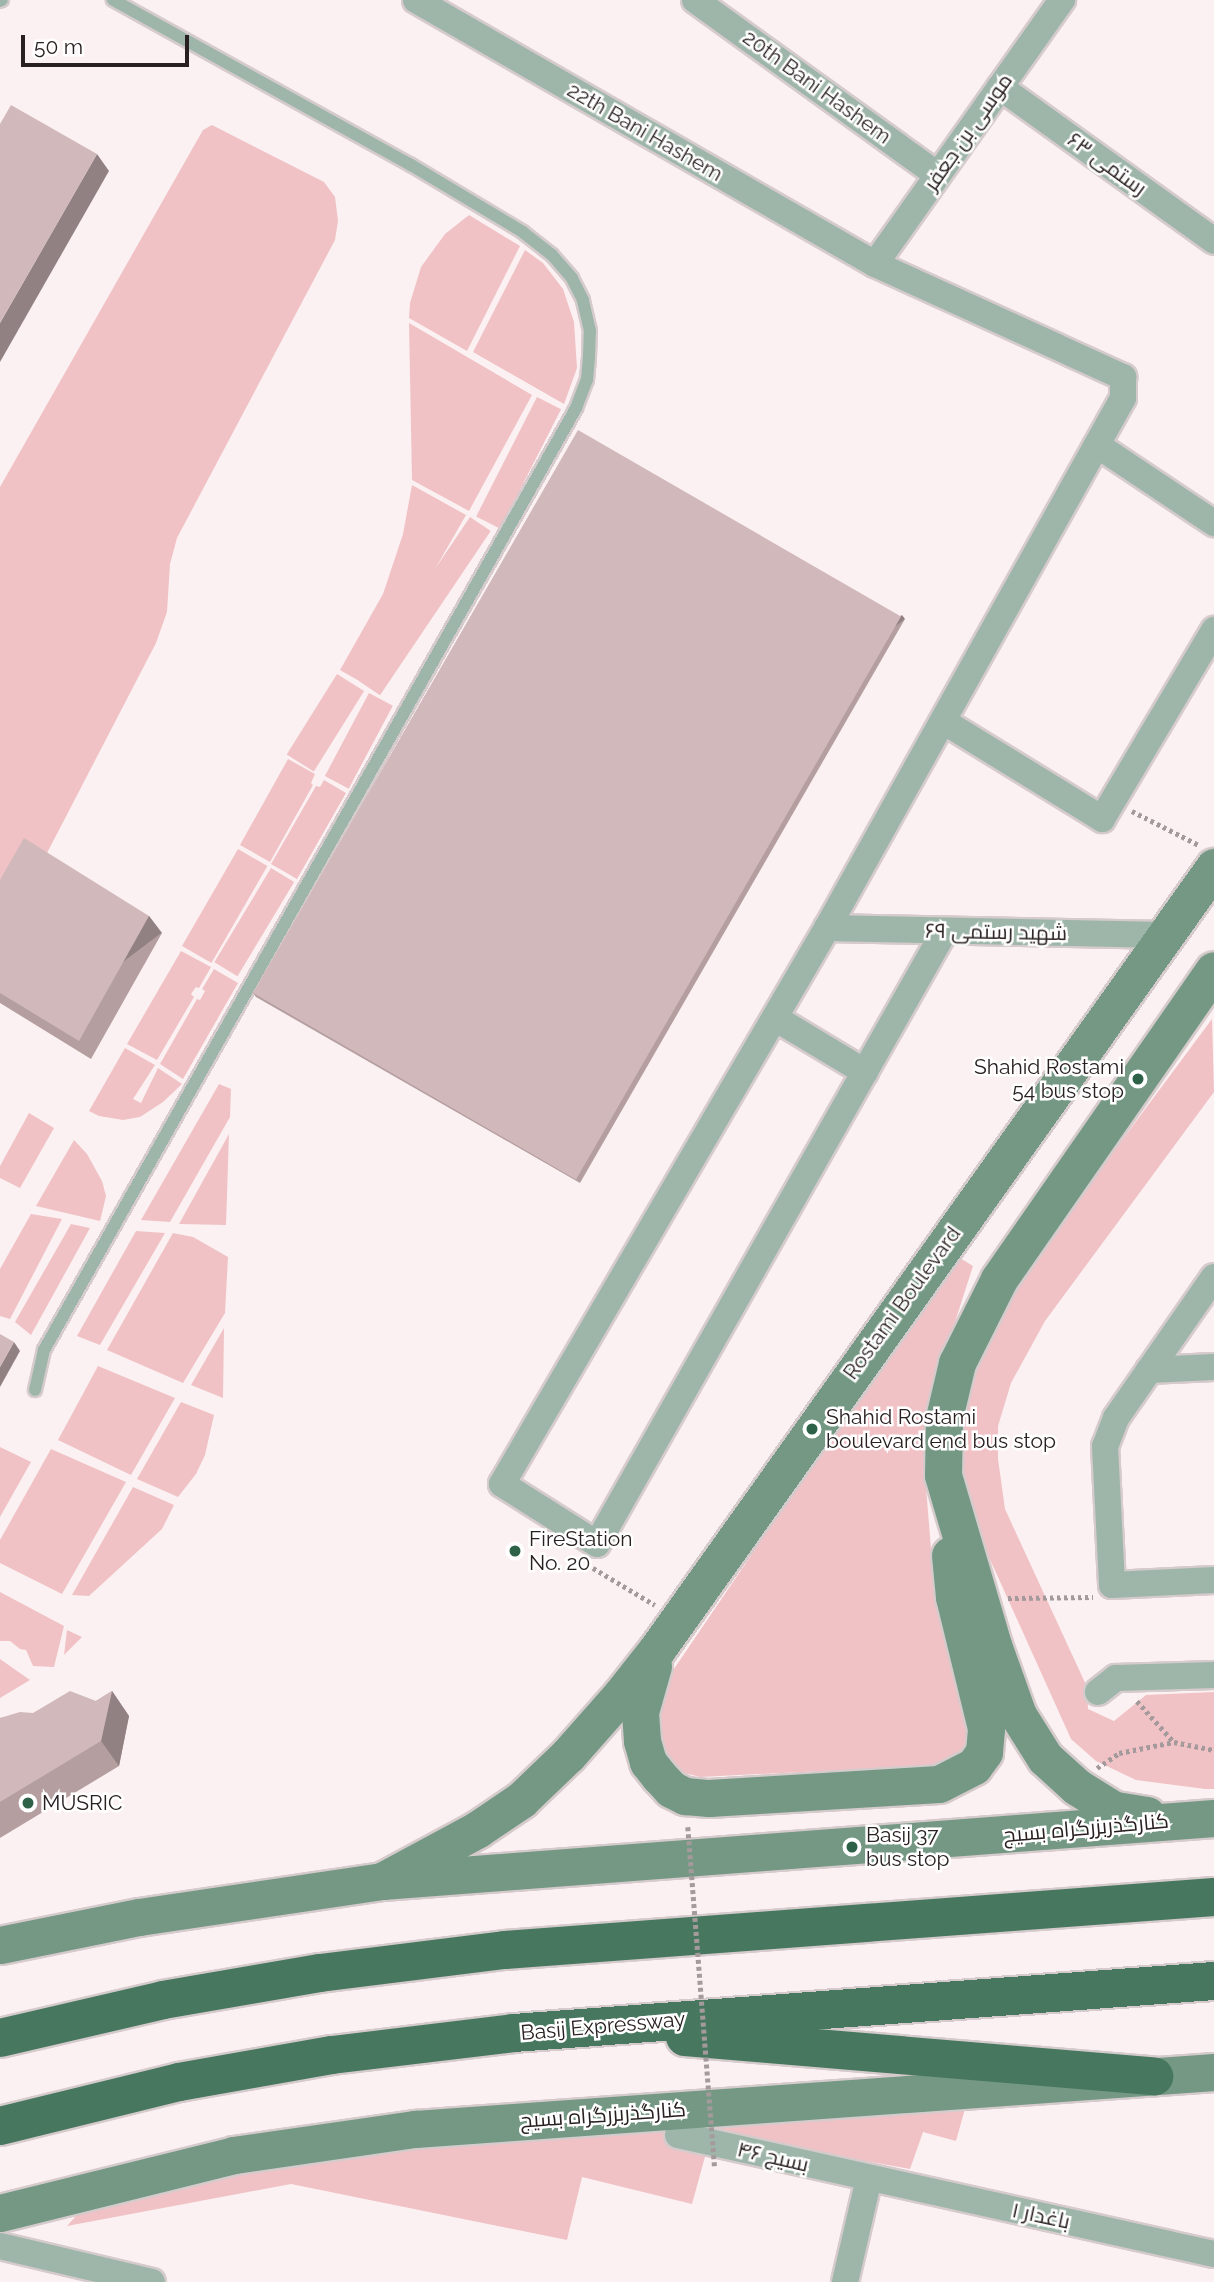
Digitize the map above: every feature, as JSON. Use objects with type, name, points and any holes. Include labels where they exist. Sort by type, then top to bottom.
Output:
[{"type":"highway","points":[[0,2038],[176,1998],[320,1973],[505,1950],[1214,1897]]},
{"type":"highway","name":"Basij Expressway","points":[[0,2126],[180,2082],[320,2058],[571,2028],[1214,1981]]},
{"type":"highway","points":[[571,2028],[1154,2076]]},
{"type":"main road","name":"Rostami Boulevard","points":[[382,1881],[478,1829],[521,1800],[568,1755],[668,1633],[1166,935],[1208,857]]},
{"type":"main road","points":[[668,1633],[640,1712],[642,1741],[648,1762],[671,1789],[685,1796],[709,1798],[939,1784],[958,1777],[974,1766],[984,1752],[986,1728],[954,1597],[943,1475],[944,1418],[957,1363],[999,1279],[1210,982]]},
{"type":"main road","points":[[943,1475],[993,1645],[1018,1715],[1045,1758],[1077,1787],[1114,1810],[1198,1819]]},
{"type":"main road","name":"کنارگذربزرگراه بسیج","points":[[0,1945],[139,1917],[382,1881],[1198,1819]]},
{"type":"main road","name":"کنارگذربزرگراه بسیج","points":[[0,2213],[234,2155],[415,2129],[1214,2072]]},
{"type":"street","name":"22th Bani Hashem","points":[[416,0],[875,264],[1123,377],[1123,398],[1097,445]]},
{"type":"street","name":"20th Bani Hashem","points":[[695,0],[938,175]]},
{"type":"street","name":"موسی بن جعفر","points":[[875,264],[1062,0]]},
{"type":"street","name":"رستمی ۶۳","points":[[1000,87],[1214,241]]},
{"type":"street","points":[[944,932],[597,1544],[502,1484],[827,928],[1097,445],[1214,523]]},
{"type":"street","points":[[943,721],[1101,819],[1214,629]]},
{"type":"street","name":"شهید رستمی ۶۹","points":[[827,928],[1166,935]]},
{"type":"street","points":[[775,1018],[865,1072]]},
{"type":"street","points":[[1214,1277],[1116,1418],[1105,1446],[1112,1585],[1214,1580]]},
{"type":"street","points":[[1149,1370],[1214,1367]]},
{"type":"street","points":[[1107,1685],[1214,1675]]},
{"type":"street","name":"بسیج ۴۶","points":[[678,2135],[869,2178]]},
{"type":"street","points":[[845,2282],[869,2178]]},
{"type":"street","name":"باغدار ۱","points":[[869,2178],[1214,2254]]},
{"type":"street","points":[[0,2246],[152,2282]]},
{"type":"lane","points":[[35,1390],[44,1350],[576,408],[587,380],[589,356],[590,331],[583,300],[572,278],[552,255],[523,232],[411,165],[113,0]]},
{"type":"path","points":[[1112,801],[1208,857]]},
{"type":"path","points":[[597,1544],[585,1564],[668,1633]]},
{"type":"path","points":[[1009,1610],[1006,1598],[1093,1597],[1112,1585]]},
{"type":"path","points":[[1107,1685],[1174,1742]]},
{"type":"path","points":[[1091,1772],[1101,1778]]},
{"type":"path","points":[[688,1827],[715,2167]]},
{"type":"shaded area","points":[[212,125],[324,182],[335,197],[338,221],[335,240],[177,538],[170,564],[167,612],[156,643],[46,855],[0,907],[0,487],[203,130]]},
{"type":"shaded area","points":[[469,215],[520,246],[467,351],[409,318],[410,303],[421,267],[445,234]]},
{"type":"shaded area","points":[[525,250],[543,263],[563,289],[574,322],[577,368],[564,404],[473,352]]},
{"type":"shaded area","points":[[409,323],[532,395],[469,511],[412,480]]},
{"type":"shaded area","points":[[537,397],[561,409],[500,529],[476,516]]},
{"type":"shaded area","points":[[412,485],[466,515],[368,686],[340,670],[383,594],[403,534]]},
{"type":"shaded area","points":[[470,517],[491,531],[380,695],[359,681]]},
{"type":"shaded area","points":[[337,674],[364,691],[314,772],[287,755]]},
{"type":"shaded area","points":[[369,693],[393,706],[349,789],[325,776]]},
{"type":"shaded area","points":[[288,759],[315,774],[311,783],[313,785],[270,862],[240,845]]},
{"type":"shaded area","points":[[324,780],[346,793],[297,879],[271,864],[316,786],[320,787]]},
{"type":"shaded area","points":[[238,849],[267,866],[211,963],[182,946]]},
{"type":"shaded area","points":[[271,868],[294,882],[237,976],[214,962]]},
{"type":"shaded area","points":[[181,951],[211,967],[199,988],[196,987],[191,994],[194,997],[157,1060],[127,1044]]},
{"type":"shaded area","points":[[214,969],[238,983],[183,1079],[160,1064],[197,999],[200,1000],[205,991],[202,989]]},
{"type":"shaded area","points":[[1212,1019],[1214,1092],[1045,1321],[1011,1383],[998,1426],[998,1459],[1005,1509],[1087,1687],[1088,1709],[1114,1721],[1146,1695],[1214,1692],[1214,1789],[1205,1789],[1136,1780],[1096,1761],[1071,1739],[965,1504],[955,1451],[971,1367],[1010,1291]]},
{"type":"shaded area","points":[[125,1048],[155,1065],[133,1099],[141,1103],[158,1068],[182,1084],[163,1102],[140,1117],[123,1120],[99,1116],[89,1111]]},
{"type":"shaded area","points":[[219,1084],[231,1089],[230,1117],[170,1222],[141,1220]]},
{"type":"shaded area","points":[[29,1113],[54,1128],[20,1188],[0,1178],[0,1166]]},
{"type":"shaded area","points":[[229,1134],[226,1225],[179,1224]]},
{"type":"shaded area","points":[[74,1140],[87,1154],[102,1181],[106,1196],[100,1221],[36,1206]]},
{"type":"shaded area","points":[[31,1214],[62,1219],[10,1319],[0,1316],[0,1269]]},
{"type":"shaded area","points":[[71,1224],[90,1228],[31,1335],[15,1322]]},
{"type":"shaded area","points":[[136,1231],[165,1233],[100,1345],[77,1336]]},
{"type":"shaded area","points":[[173,1233],[193,1237],[228,1257],[225,1313],[183,1383],[107,1350]]},
{"type":"shaded area","points":[[955,1255],[973,1266],[927,1409],[926,1487],[932,1561],[973,1727],[965,1751],[944,1765],[700,1777],[681,1772],[666,1760],[655,1744],[661,1688]]},
{"type":"shaded area","points":[[224,1328],[223,1398],[191,1385]]},
{"type":"shaded area","points":[[98,1366],[175,1398],[131,1475],[58,1440]]},
{"type":"shaded area","points":[[181,1402],[214,1415],[205,1455],[196,1474],[178,1497],[137,1479]]},
{"type":"shaded area","points":[[0,1447],[31,1462],[0,1517]]},
{"type":"shaded area","points":[[51,1449],[126,1482],[62,1594],[0,1563],[0,1540]]},
{"type":"shaded area","points":[[133,1487],[174,1505],[162,1529],[89,1596],[72,1595]]},
{"type":"shaded area","points":[[0,1592],[64,1626],[54,1667],[33,1666],[26,1650],[10,1641],[0,1641]]},
{"type":"shaded area","points":[[67,1630],[82,1637],[64,1655]]},
{"type":"shaded area","points":[[0,1659],[30,1680],[0,1698]]},
{"type":"shaded area","points":[[966,2105],[956,2141],[923,2132],[910,2169],[843,2157],[832,2181],[706,2153],[692,2204],[582,2177],[567,2240],[291,2184],[67,2226],[89,2201],[237,2161]]},
{"type":"building","points":[[11,105],[97,154],[0,323],[0,124]]},
{"type":"building","points":[[578,430],[901,616],[576,1179],[253,993]]},
{"type":"building","points":[[24,838],[149,916],[79,1041],[0,993],[0,880]]},
{"type":"building","points":[[0,1334],[14,1342],[0,1367]]},
{"type":"building","points":[[70,1691],[96,1701],[112,1691],[101,1741],[0,1802],[0,1718],[20,1712],[33,1713]]},
{"type":"place","name":"Shahid Rostami 54 bus stop","points":[[1138,1079]]},
{"type":"place","name":"Shahid Rostami boulevard end bus stop","points":[[812,1429]]},
{"type":"place","name":"FireStation No. 20","points":[[515,1551]]},
{"type":"place","name":"MUSRIC","points":[[28,1803]]},
{"type":"place","name":"Basij 37 bus stop","points":[[852,1847]]}]
